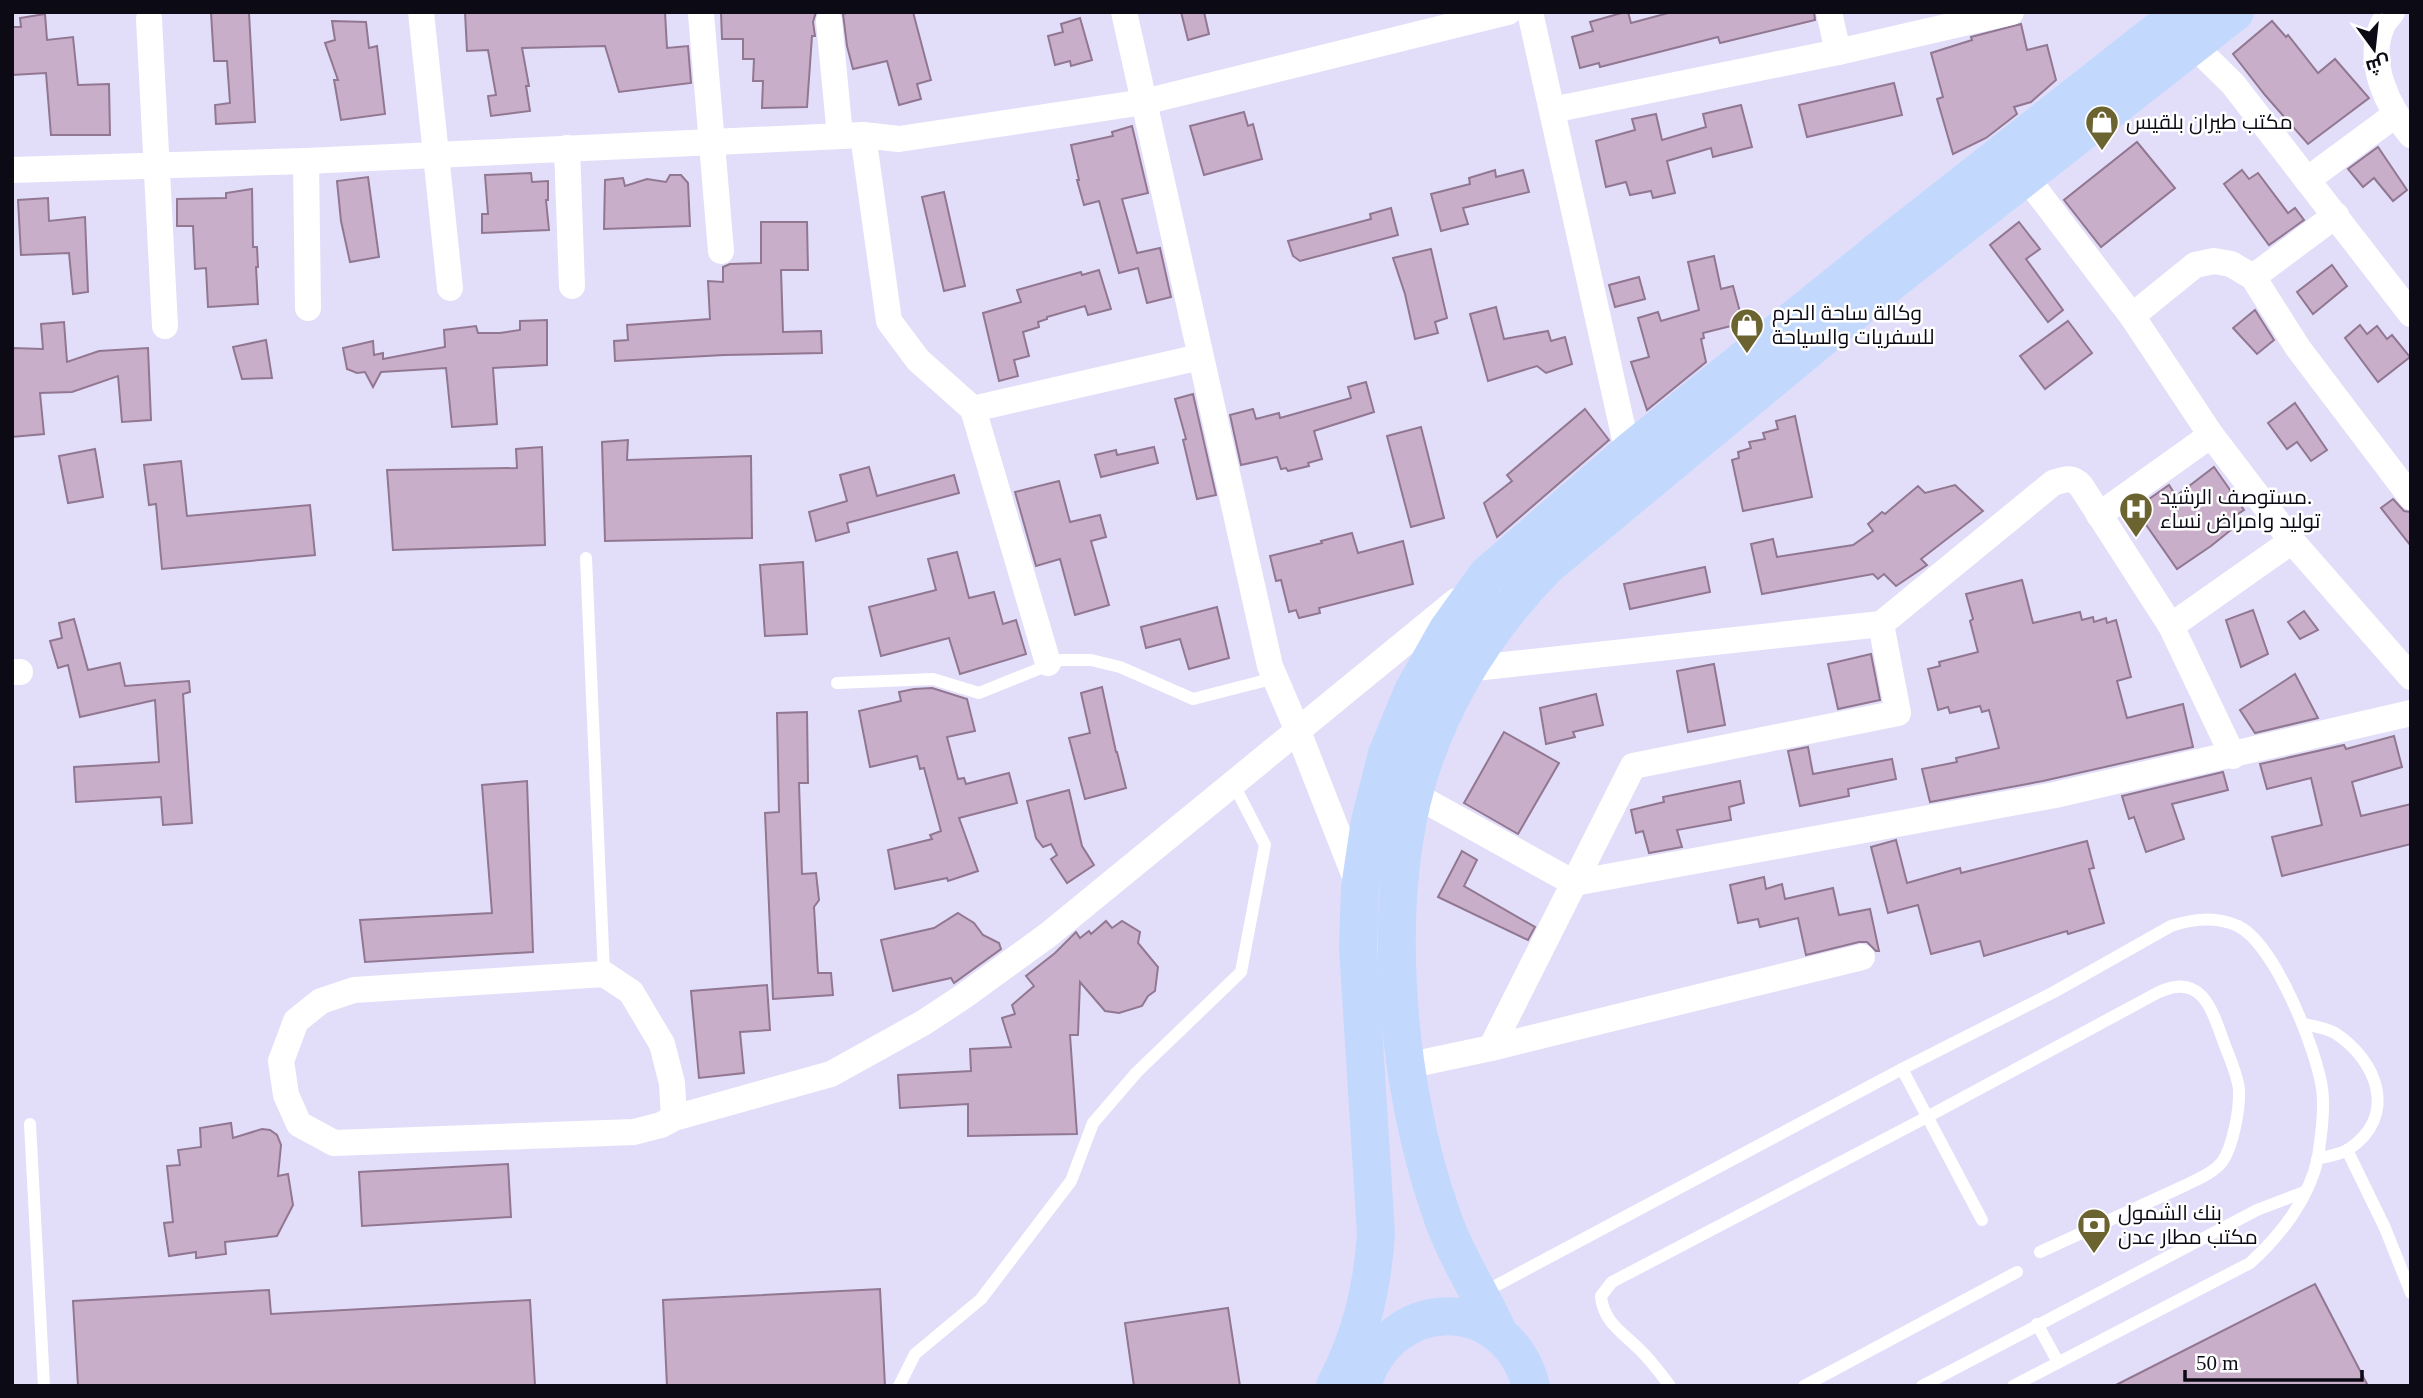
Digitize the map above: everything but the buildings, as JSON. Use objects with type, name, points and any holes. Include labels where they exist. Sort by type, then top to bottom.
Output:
[{"type":"main road","points":[[1335,1386],[1362,1325],[1373,1275],[1376,1234],[1358,947],[1360,888],[1370,821],[1387,754],[1413,691],[1447,631],[1487,575],[1628,453],[1897,236],[2176,23],[2235,12]]},
{"type":"main road","points":[[1531,1386],[1521,1358],[1498,1332],[1481,1294],[1455,1250],[1429,1178],[1419,1141],[1406,1066],[1397,959],[1398,904],[1404,849],[1415,795],[1423,762],[1436,730],[1466,669],[1503,614],[1548,565],[1868,300],[2026,177],[2176,23]]},
{"type":"main road","points":[[1362,1386],[1367,1369],[1387,1340],[1416,1322],[1433,1317],[1458,1317],[1483,1324],[1498,1332]]},
{"type":"street","points":[[421,12],[450,288]]},
{"type":"street","points":[[1124,12],[1269,666],[1360,888]]},
{"type":"street","points":[[12,170],[306,162],[852,135],[899,139],[1144,102],[1423,22],[1508,12]]},
{"type":"street","points":[[1530,12],[1628,453]]},
{"type":"street","points":[[1829,12],[1838,52]]},
{"type":"street","points":[[1552,110],[1838,52],[2011,12]]},
{"type":"street","points":[[2307,180],[2403,125],[2381,81],[2376,54],[2382,26],[2392,12]]},
{"type":"street","points":[[701,14],[721,251]]},
{"type":"street","points":[[149,19],[165,326]]},
{"type":"street","points":[[829,21],[889,321],[918,360],[973,409],[1048,663]]},
{"type":"street","points":[[2176,23],[2233,84],[2411,314]]},
{"type":"street","points":[[567,148],[572,286]]},
{"type":"street","points":[[306,162],[308,308]]},
{"type":"street","points":[[2026,177],[2132,316],[2211,435],[2292,541],[2411,677]]},
{"type":"street","points":[[2253,277],[2336,215]]},
{"type":"street","points":[[2132,316],[2195,265],[2214,261],[2231,264],[2253,277],[2298,348],[2411,497]]},
{"type":"street","points":[[973,409],[1200,357]]},
{"type":"street","points":[[2099,515],[2211,435]]},
{"type":"street","points":[[1466,669],[1881,624],[2053,484],[2066,478],[2076,480],[2171,626],[2232,756]]},
{"type":"street","points":[[2171,626],[2292,541]]},
{"type":"street","points":[[674,1118],[672,1083],[662,1044],[631,992],[604,974],[354,990],[321,1001],[296,1021],[281,1061],[286,1095],[299,1124],[334,1143],[635,1132],[662,1125],[674,1118],[831,1074],[923,1023],[1048,936],[1487,575]]},
{"type":"street","points":[[1491,1048],[1633,766],[1898,713],[1881,624]]},
{"type":"street","points":[[1415,795],[1574,883],[2043,798],[2411,713]]},
{"type":"street","points":[[1406,1066],[1491,1048],[1862,957]]},
{"type":"lane","points":[[586,558],[604,974]]},
{"type":"lane","points":[[837,683],[933,679],[979,693],[1048,663],[1062,660],[1091,660],[1120,667],[1193,699],[1275,678]]},
{"type":"lane","points":[[899,1386],[915,1354],[981,1299],[1071,1181],[1093,1123],[1137,1072],[1241,972],[1265,845],[1233,783]]},
{"type":"lane","points":[[1481,1294],[1902,1069],[2054,992],[2171,926],[2192,920],[2217,919],[2240,927],[2257,943],[2270,961],[2304,1024],[2322,1090],[2317,1160],[2292,1217],[2273,1242],[2250,1263],[2013,1386]]},
{"type":"lane","points":[[1670,1386],[1642,1352],[1608,1319],[1602,1308],[1601,1296],[1612,1282],[2168,988],[2186,987],[2202,995],[2217,1021],[2239,1091],[2234,1130],[2222,1162],[2206,1175],[2186,1185],[2040,1252]]},
{"type":"lane","points":[[2304,1024],[2332,1031],[2356,1049],[2373,1074],[2379,1103],[2369,1131],[2347,1150],[2317,1160]]},
{"type":"lane","points":[[1902,1069],[1982,1220]]},
{"type":"lane","points":[[30,1124],[44,1386]]},
{"type":"lane","points":[[2347,1150],[2385,1228],[2411,1293]]},
{"type":"lane","points":[[1922,1386],[2257,1210],[2304,1192]]},
{"type":"lane","points":[[1804,1386],[2017,1272]]},
{"type":"lane","points":[[2038,1324],[2058,1362]]},
{"type":"place","name":"مكتب طيران بلقيس","points":[[2102,152]]},
{"type":"place","name":"وكالة ساحة الحرم للسفريات والسياحة","points":[[1747,355]]},
{"type":"place","name":"مستوصف الرشيد. توليد وامراض نساء","points":[[2136,539]]},
{"type":"place","name":"بنك الشمول مكتب مطار عدن","points":[[2094,1255]]}]
